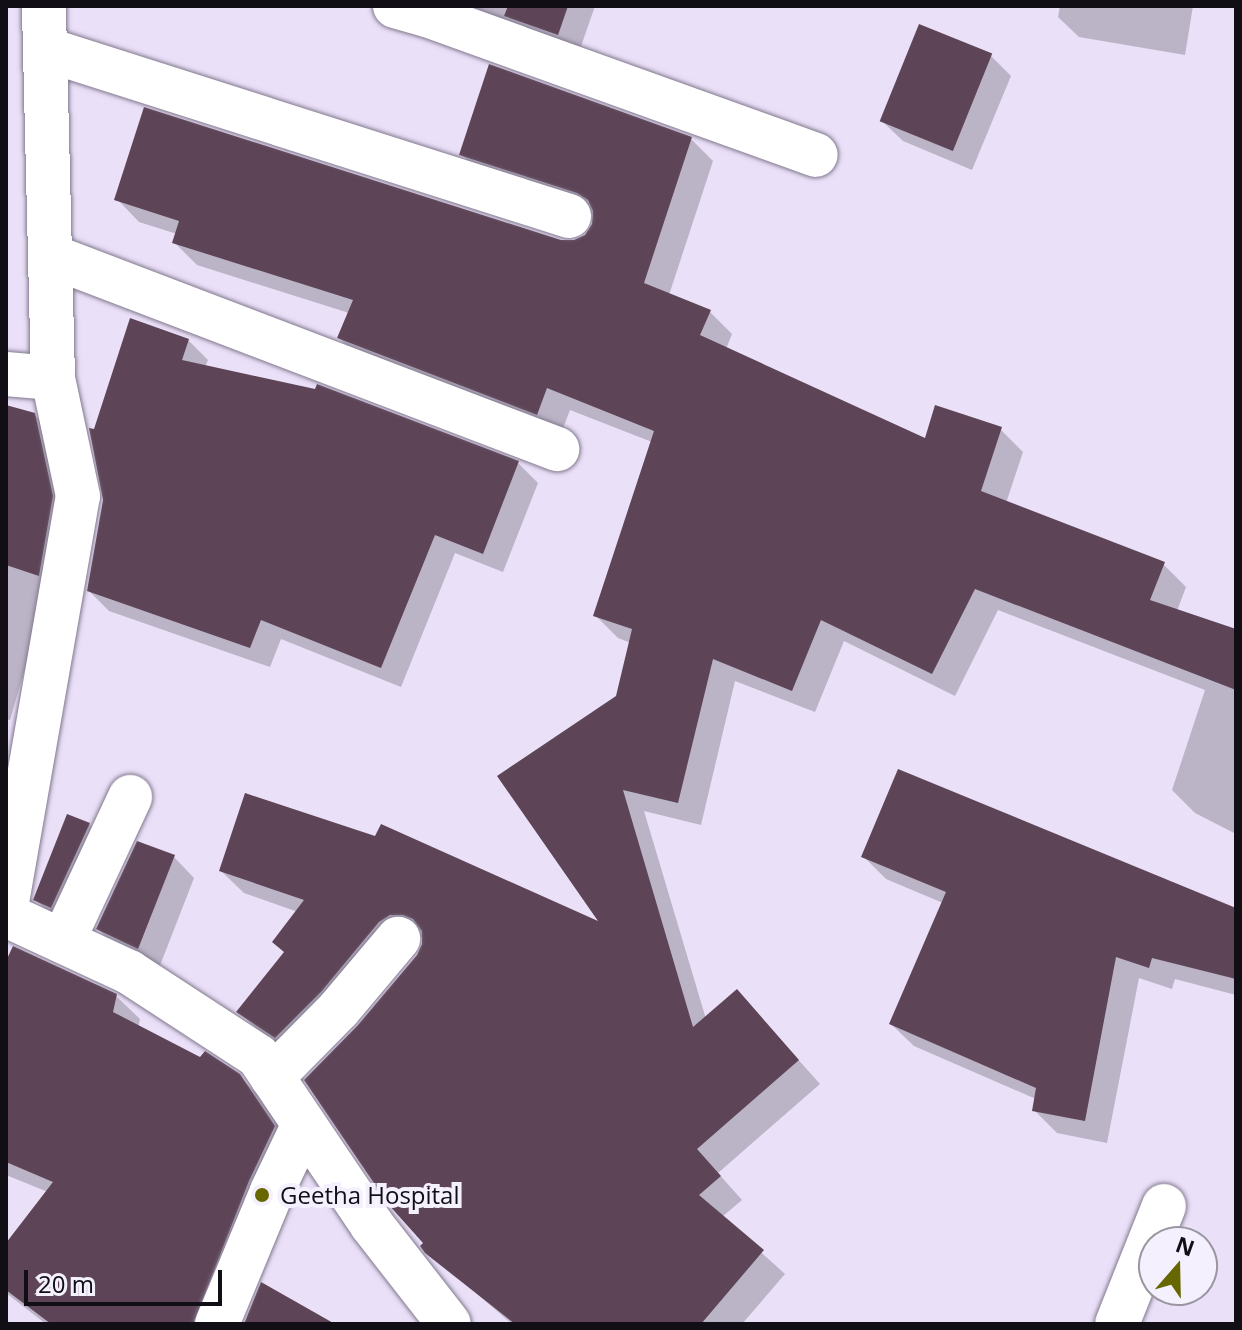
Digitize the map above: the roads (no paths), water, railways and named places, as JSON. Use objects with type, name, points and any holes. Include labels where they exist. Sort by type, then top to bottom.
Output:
[{"type":"street","points":[[6,908],[78,496],[53,378],[44,6]]},
{"type":"street","points":[[395,6],[816,155]]},
{"type":"street","points":[[45,49],[569,216]]},
{"type":"street","points":[[51,256],[557,449]]},
{"type":"street","points":[[6,374],[53,378]]},
{"type":"street","points":[[63,941],[130,797]]},
{"type":"street","points":[[6,915],[129,972],[258,1056],[372,1225],[449,1324]]},
{"type":"street","points":[[272,1077],[339,1009],[398,939]]},
{"type":"street","points":[[217,1324],[272,1191],[304,1124]]},
{"type":"street","points":[[1117,1324],[1164,1206]]},
{"type":"place","name":"Geetha Hospital","points":[[262,1195]]}]
